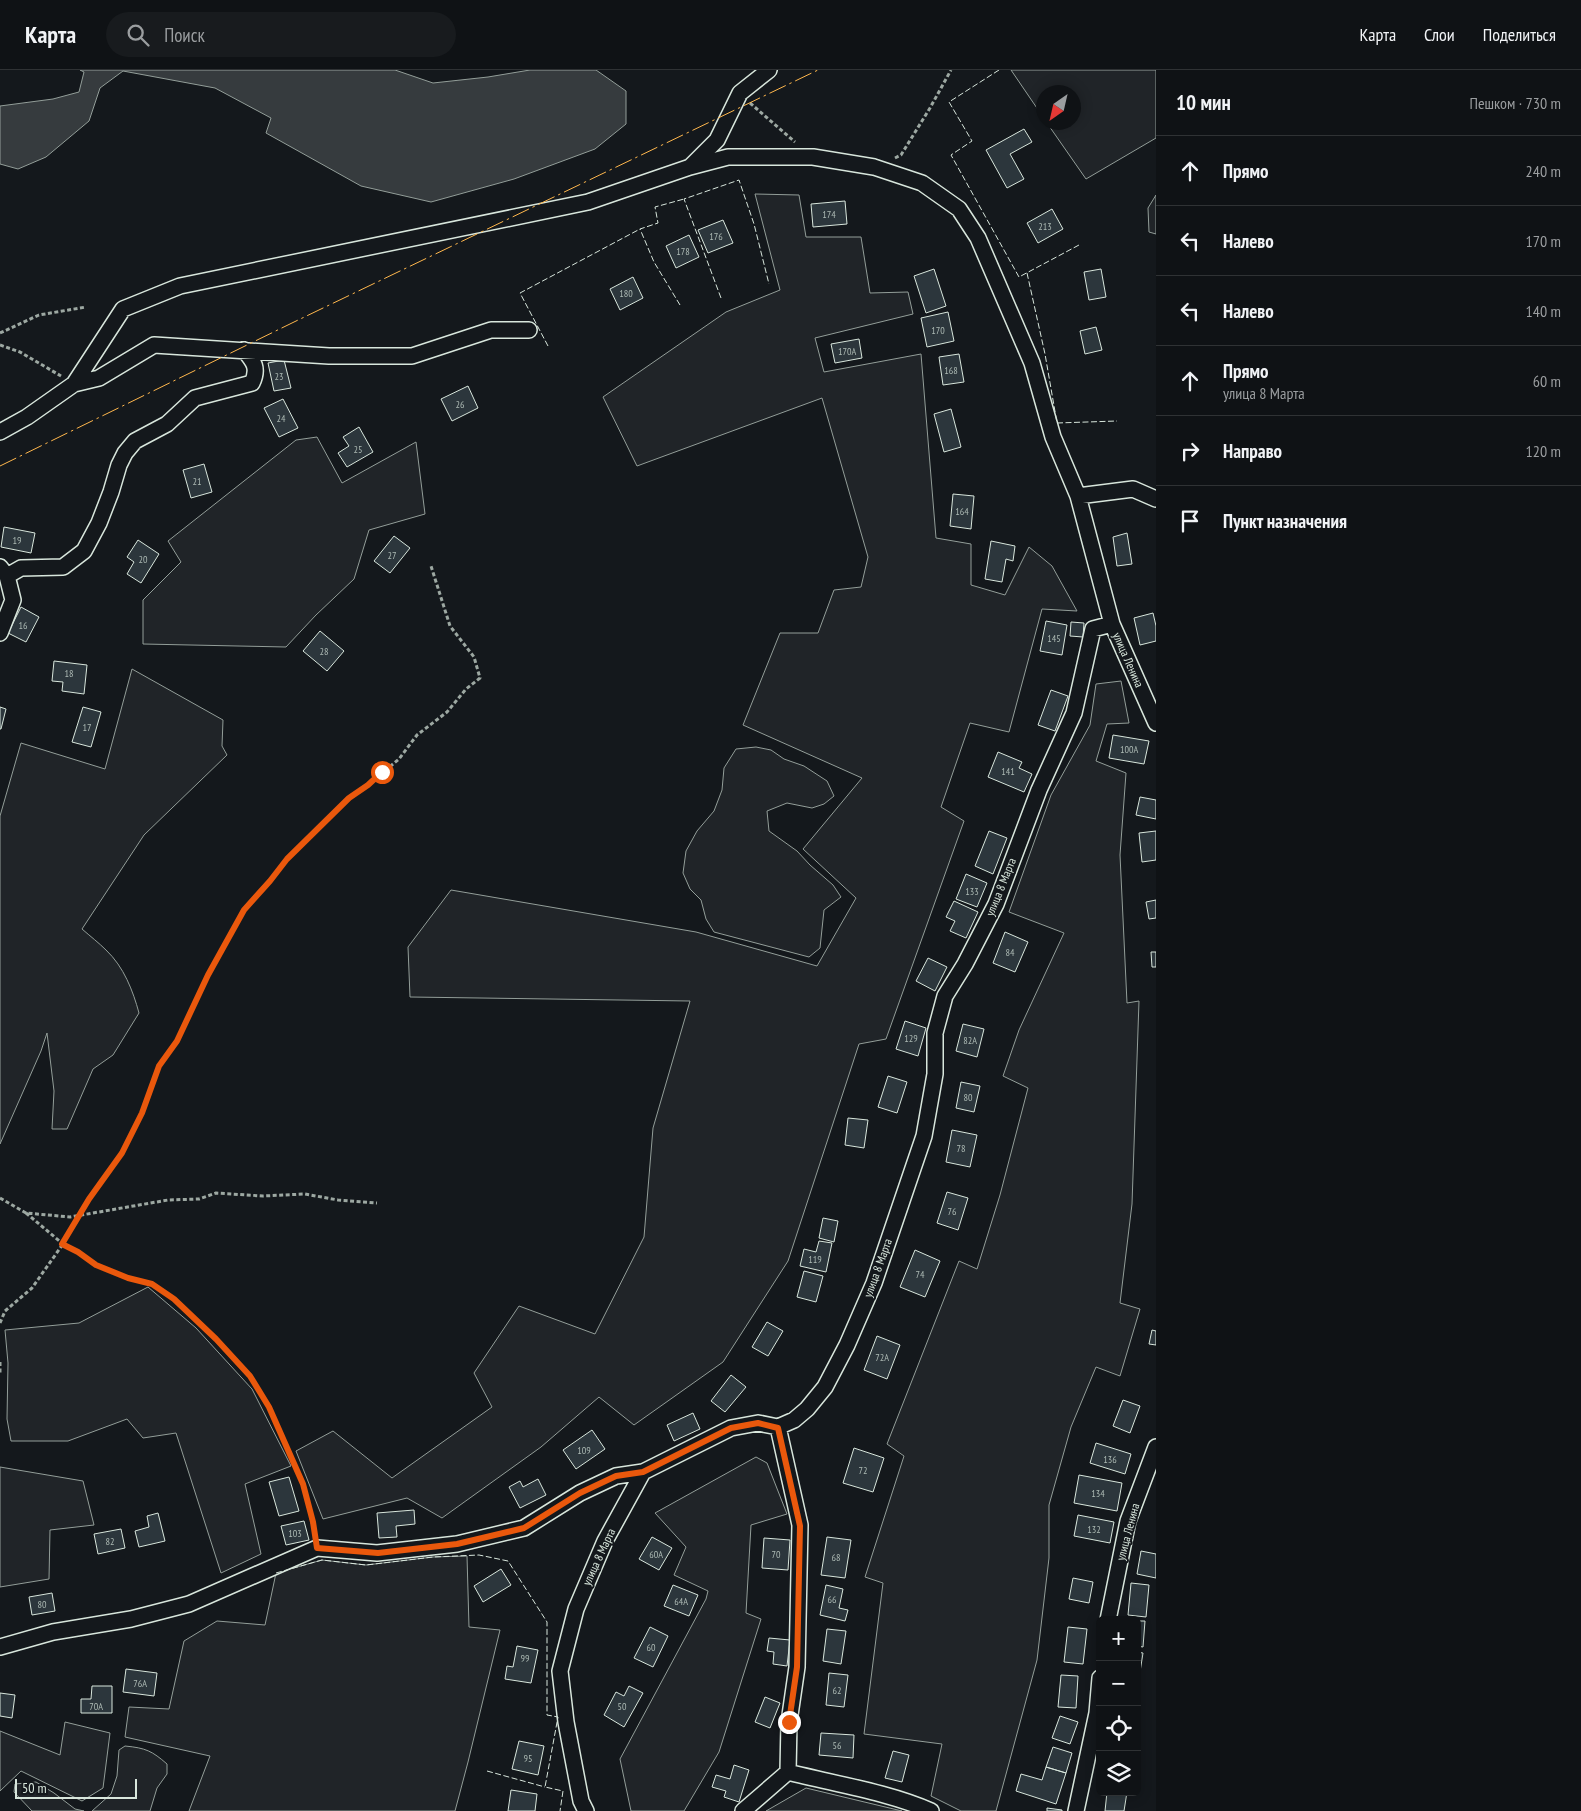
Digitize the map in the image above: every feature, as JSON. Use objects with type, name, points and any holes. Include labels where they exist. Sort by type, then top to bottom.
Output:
[{"type":"street","points":[[690,168],[717,140],[740,93],[769,70]]},
{"type":"street","name":"улица Ленина","points":[[74,384],[123,309],[180,286],[588,202],[728,157],[813,158],[874,167],[922,183],[959,209],[978,238],[1032,362],[1053,437],[1078,496],[1112,624],[1156,723]]},
{"type":"street","points":[[0,432],[27,417],[74,384],[99,378],[154,345],[329,356],[412,356],[491,330],[529,330]]},
{"type":"street","points":[[0,633],[13,600],[3,571],[21,568],[63,567],[84,551],[99,523],[125,453],[135,441],[167,424],[194,398],[252,383],[256,374],[254,362],[244,350]]},
{"type":"street","points":[[1078,496],[1133,489],[1156,500]]},
{"type":"street","name":"улица 8 Марта","points":[[778,1428],[801,1414],[825,1387],[847,1345],[874,1283],[924,1136],[936,1074],[935,1032],[945,996],[965,964],[996,904],[1039,790],[1074,712],[1093,629],[1112,624]]},
{"type":"street","points":[[0,1648],[53,1632],[131,1619],[189,1604],[317,1548],[378,1553],[457,1544],[524,1528],[580,1493],[616,1476],[643,1472],[731,1428],[758,1423],[778,1428],[800,1526],[797,1667],[789,1722],[788,1772],[743,1811]]},
{"type":"street","name":"улица Ленина","points":[[1109,1616],[1128,1521],[1156,1447]]},
{"type":"street","name":"улица 8 Марта","points":[[586,1811],[581,1801],[566,1722],[560,1671],[576,1609],[604,1541],[643,1472]]},
{"type":"street","points":[[1076,1811],[1098,1706]]},
{"type":"street","points":[[788,1772],[884,1795],[932,1811]]},
{"type":"path","points":[[874,167],[901,155],[951,70]]},
{"type":"path","points":[[740,93],[813,158]]},
{"type":"path","points":[[0,333],[38,315],[86,307]]},
{"type":"path","points":[[0,345],[20,352],[74,384]]},
{"type":"path","points":[[0,1322],[5,1311],[32,1288],[62,1244],[89,1199],[122,1153],[142,1113],[159,1066],[177,1041],[208,975],[244,910],[287,859],[349,798],[368,785],[399,758],[417,735],[447,712],[466,689],[480,678],[474,657],[450,626],[431,566]]},
{"type":"path","points":[[26,1214],[70,1218],[168,1200],[199,1199],[216,1193],[263,1196],[305,1194],[338,1200],[376,1203]]},
{"type":"path","points":[[0,1198],[26,1214],[62,1244],[78,1252],[96,1265],[128,1278],[152,1284],[181,1306],[216,1339],[250,1376],[269,1407],[303,1484],[313,1522],[317,1548]]},
{"type":"path","points":[[0,1362],[0,1373]]},
{"type":"shaded area","points":[[80,70],[395,70],[433,83],[530,70],[596,70],[626,91],[626,124],[595,149],[514,179],[431,202],[361,186],[266,133],[271,118],[215,88],[123,71],[100,88],[89,121],[46,157],[18,169],[0,164],[0,106],[53,99],[79,92],[84,72]]},
{"type":"shaded area","points":[[1011,70],[1156,70],[1156,138],[1086,179],[1052,130],[1081,130],[1081,85],[1036,85],[1036,107]]},
{"type":"shaded area","points":[[755,194],[799,195],[806,237],[861,237],[870,293],[908,292],[913,314],[815,338],[824,372],[921,354],[936,538],[971,544],[971,585],[1005,595],[1029,547],[1052,566],[1077,611],[1042,609],[1009,732],[970,723],[941,807],[964,821],[886,1039],[859,1044],[788,1261],[723,1362],[634,1425],[599,1397],[541,1447],[442,1518],[407,1498],[323,1519],[296,1451],[333,1431],[392,1478],[492,1407],[474,1373],[519,1306],[595,1334],[644,1237],[653,1128],[690,1001],[410,997],[408,947],[451,890],[696,932],[817,966],[856,898],[803,849],[862,778],[743,725],[780,633],[818,633],[834,590],[861,587],[868,557],[822,398],[637,466],[603,397],[726,312],[780,290]]},
{"type":"shaded area","points":[[1156,195],[1156,234],[1149,232],[1148,208]]},
{"type":"shaded area","points":[[317,437],[342,483],[416,442],[425,514],[369,530],[354,579],[286,647],[143,644],[143,600],[181,562],[168,541],[296,440]]},
{"type":"shaded area","points":[[132,669],[223,720],[222,746],[227,755],[144,835],[82,929],[106,950],[118,964],[131,988],[139,1013],[113,1055],[93,1069],[67,1129],[52,1129],[54,1091],[47,1033],[0,1144],[0,816],[21,743],[105,769]]},
{"type":"shaded area","points":[[1121,681],[1129,723],[1107,724],[1096,761],[1126,773],[1120,855],[1127,1003],[1139,1001],[1132,1204],[1120,1303],[1140,1309],[1120,1376],[1096,1367],[1071,1427],[1049,1505],[1049,1558],[1037,1660],[996,1811],[961,1811],[931,1796],[942,1744],[864,1734],[883,1583],[865,1577],[904,1456],[887,1444],[959,1261],[977,1269],[1000,1195],[1028,1088],[1003,1076],[1019,1030],[1064,933],[1009,912],[1051,795],[1090,725],[1096,684]]},
{"type":"shaded area","points":[[756,747],[771,750],[784,759],[804,766],[827,781],[834,796],[824,804],[812,808],[787,803],[767,811],[769,831],[797,851],[833,885],[841,897],[824,910],[820,948],[809,957],[714,932],[706,919],[701,900],[690,889],[683,873],[686,851],[697,831],[714,811],[722,790],[724,768],[736,749]]},
{"type":"shaded area","points":[[148,1287],[196,1328],[252,1389],[291,1466],[245,1484],[261,1554],[221,1573],[176,1433],[143,1438],[127,1419],[68,1441],[11,1441],[7,1419],[8,1363],[5,1330],[79,1323]]},
{"type":"shaded area","points":[[756,1457],[767,1463],[787,1514],[751,1525],[746,1613],[761,1619],[719,1752],[684,1811],[631,1811],[620,1759],[706,1599],[708,1591],[674,1575],[686,1547],[655,1513]]},
{"type":"shaded area","points":[[0,1467],[83,1481],[94,1525],[50,1530],[49,1579],[0,1587]]},
{"type":"shaded area","points":[[467,1556],[469,1627],[500,1630],[455,1811],[189,1811],[210,1756],[125,1737],[129,1707],[169,1709],[184,1641],[217,1621],[265,1625],[276,1573],[322,1560],[366,1565],[433,1557]]},
{"type":"shaded area","points":[[65,1722],[110,1733],[103,1788],[82,1801],[21,1771],[0,1791],[0,1731],[60,1755]]},
{"type":"shaded area","points":[[125,1746],[148,1751],[167,1764],[167,1774],[157,1788],[150,1811],[92,1811],[111,1794],[117,1776],[119,1750]]},
{"type":"shaded area","points":[[36,1782],[75,1809],[84,1811],[32,1811],[14,1792],[15,1784]]},
{"type":"shaded area","points":[[806,1788],[902,1811],[766,1811]]},
{"type":"building","points":[[1024,129],[1032,142],[1010,154],[1024,179],[1007,188],[986,150]]},
{"type":"building","points":[[845,201],[847,224],[813,227],[811,204]]},
{"type":"building","points":[[1052,209],[1063,229],[1038,243],[1027,223]]},
{"type":"building","points":[[723,220],[733,243],[708,253],[698,230]]},
{"type":"building","points":[[689,235],[699,257],[676,268],[666,246]]},
{"type":"building","points":[[934,269],[946,306],[926,313],[914,276]]},
{"type":"building","points":[[1101,269],[1106,297],[1089,300],[1084,272]]},
{"type":"building","points":[[633,277],[643,298],[620,310],[610,289]]},
{"type":"building","points":[[948,312],[954,341],[927,347],[921,318]]},
{"type":"building","points":[[1096,327],[1102,350],[1085,354],[1080,331]]},
{"type":"building","points":[[859,339],[862,358],[835,363],[831,344]]},
{"type":"building","points":[[959,354],[964,382],[943,385],[939,357]]},
{"type":"building","points":[[284,360],[291,388],[274,391],[268,363]]},
{"type":"building","points":[[468,386],[478,408],[452,421],[441,399]]},
{"type":"building","points":[[283,399],[298,428],[279,437],[264,408]]},
{"type":"building","points":[[951,409],[961,447],[944,452],[934,414]]},
{"type":"building","points":[[359,427],[373,452],[347,467],[338,453],[349,446],[343,437]]},
{"type":"building","points":[[204,464],[212,492],[191,498],[183,470]]},
{"type":"building","points":[[953,494],[974,496],[971,529],[950,526]]},
{"type":"building","points":[[4,527],[35,533],[31,553],[1,547]]},
{"type":"building","points":[[1127,533],[1132,564],[1117,566],[1113,537]]},
{"type":"building","points":[[394,536],[410,548],[390,573],[374,561]]},
{"type":"building","points":[[138,540],[159,554],[141,583],[127,574],[134,562],[127,557]]},
{"type":"building","points":[[991,541],[1015,546],[1013,561],[1006,559],[1002,582],[985,579]]},
{"type":"building","points":[[21,607],[39,617],[26,642],[8,633]]},
{"type":"building","points":[[1153,613],[1156,626],[1156,641],[1140,645],[1134,618]]},
{"type":"building","points":[[1046,621],[1067,625],[1062,655],[1040,651]]},
{"type":"building","points":[[1071,622],[1084,623],[1083,637],[1070,636]]},
{"type":"building","points":[[320,631],[344,651],[327,671],[303,651]]},
{"type":"building","points":[[54,661],[87,665],[84,694],[62,691],[63,682],[52,681]]},
{"type":"building","points":[[1051,690],[1068,696],[1055,731],[1038,725]]},
{"type":"building","points":[[0,707],[6,709],[1,729],[0,729]]},
{"type":"building","points":[[83,707],[101,712],[91,747],[72,742]]},
{"type":"building","points":[[1113,735],[1149,741],[1144,764],[1109,758]]},
{"type":"building","points":[[998,752],[1022,762],[1019,768],[1032,774],[1024,792],[988,777]]},
{"type":"building","points":[[1140,797],[1156,800],[1156,819],[1136,815]]},
{"type":"building","points":[[989,831],[1007,838],[993,874],[975,866]]},
{"type":"building","points":[[1156,831],[1156,860],[1142,862],[1139,833]]},
{"type":"building","points":[[966,874],[987,883],[977,907],[956,899]]},
{"type":"building","points":[[1156,900],[1156,918],[1149,919],[1146,902]]},
{"type":"building","points":[[954,901],[978,912],[966,938],[950,931],[955,921],[946,917]]},
{"type":"building","points":[[1005,932],[1028,942],[1015,972],[993,963]]},
{"type":"building","points":[[1151,952],[1156,952],[1156,967],[1152,967]]},
{"type":"building","points":[[928,958],[947,967],[935,991],[916,981]]},
{"type":"building","points":[[905,1021],[926,1028],[918,1056],[896,1049]]},
{"type":"building","points":[[963,1024],[984,1029],[977,1057],[956,1051]]},
{"type":"building","points":[[888,1076],[907,1082],[897,1113],[878,1107]]},
{"type":"building","points":[[961,1082],[980,1086],[974,1112],[956,1108]]},
{"type":"building","points":[[848,1118],[868,1120],[864,1148],[845,1145]]},
{"type":"building","points":[[952,1130],[977,1135],[970,1167],[946,1162]]},
{"type":"building","points":[[947,1192],[968,1198],[958,1230],[937,1223]]},
{"type":"building","points":[[823,1218],[838,1221],[834,1242],[819,1238]]},
{"type":"building","points":[[819,1241],[832,1243],[826,1272],[800,1266],[804,1249],[816,1252]]},
{"type":"building","points":[[915,1250],[940,1261],[925,1297],[900,1287]]},
{"type":"building","points":[[804,1271],[823,1276],[816,1302],[797,1297]]},
{"type":"building","points":[[767,1322],[783,1331],[768,1356],[752,1347]]},
{"type":"building","points":[[1152,1330],[1156,1331],[1156,1345],[1149,1344]]},
{"type":"building","points":[[877,1336],[900,1345],[887,1379],[864,1370]]},
{"type":"building","points":[[731,1375],[746,1387],[725,1412],[711,1401]]},
{"type":"building","points":[[1123,1400],[1140,1406],[1130,1433],[1113,1426]]},
{"type":"building","points":[[693,1413],[700,1429],[674,1441],[667,1425]]},
{"type":"building","points":[[592,1430],[605,1449],[576,1469],[563,1450]]},
{"type":"building","points":[[1096,1443],[1131,1454],[1125,1474],[1090,1463]]},
{"type":"building","points":[[854,1448],[884,1458],[873,1492],[843,1483]]},
{"type":"building","points":[[1079,1475],[1122,1483],[1117,1511],[1074,1503]]},
{"type":"building","points":[[289,1477],[299,1511],[279,1516],[269,1482]]},
{"type":"building","points":[[538,1479],[546,1495],[520,1508],[509,1487],[520,1481],[523,1487]]},
{"type":"building","points":[[414,1510],[415,1524],[396,1526],[397,1537],[379,1538],[377,1513]]},
{"type":"building","points":[[158,1513],[165,1541],[139,1547],[135,1531],[149,1527],[147,1516]]},
{"type":"building","points":[[1078,1515],[1114,1522],[1110,1543],[1074,1536]]},
{"type":"building","points":[[304,1521],[309,1540],[286,1545],[281,1526]]},
{"type":"building","points":[[121,1529],[125,1548],[98,1554],[94,1534]]},
{"type":"building","points":[[652,1537],[672,1548],[659,1570],[639,1559]]},
{"type":"building","points":[[827,1537],[851,1540],[845,1578],[821,1575]]},
{"type":"building","points":[[764,1538],[790,1540],[788,1570],[762,1568]]},
{"type":"building","points":[[1141,1551],[1156,1554],[1156,1578],[1137,1574]]},
{"type":"building","points":[[501,1569],[511,1585],[483,1602],[474,1586]]},
{"type":"building","points":[[1073,1578],[1093,1582],[1089,1603],[1069,1599]]},
{"type":"building","points":[[1131,1583],[1149,1585],[1146,1617],[1128,1615]]},
{"type":"building","points":[[673,1585],[698,1595],[689,1616],[664,1606]]},
{"type":"building","points":[[826,1585],[843,1589],[839,1608],[848,1610],[845,1621],[820,1615]]},
{"type":"building","points":[[52,1593],[55,1611],[32,1615],[29,1597]]},
{"type":"building","points":[[1141,1621],[1145,1621],[1143,1647],[1141,1647]]},
{"type":"building","points":[[650,1627],[668,1636],[653,1667],[634,1658]]},
{"type":"building","points":[[1068,1627],[1087,1629],[1083,1664],[1064,1662]]},
{"type":"building","points":[[827,1629],[846,1631],[841,1664],[823,1661]]},
{"type":"building","points":[[769,1638],[790,1640],[787,1666],[773,1664],[774,1652],[767,1651]]},
{"type":"building","points":[[517,1646],[538,1650],[531,1683],[505,1679],[507,1666],[513,1667]]},
{"type":"building","points":[[126,1669],[157,1673],[154,1696],[123,1692]]},
{"type":"building","points":[[829,1673],[848,1675],[844,1707],[826,1705]]},
{"type":"building","points":[[1061,1675],[1078,1676],[1076,1708],[1058,1707]]},
{"type":"building","points":[[92,1686],[112,1686],[112,1713],[81,1713],[81,1699],[91,1699]]},
{"type":"building","points":[[629,1686],[643,1693],[624,1727],[604,1715],[616,1692],[624,1696]]},
{"type":"building","points":[[0,1693],[15,1695],[12,1718],[0,1716]]},
{"type":"building","points":[[765,1697],[780,1703],[770,1728],[755,1722]]},
{"type":"building","points":[[1060,1716],[1078,1722],[1070,1744],[1052,1738]]},
{"type":"building","points":[[821,1733],[854,1735],[853,1758],[819,1755]]},
{"type":"building","points":[[519,1741],[544,1746],[538,1775],[512,1769]]},
{"type":"building","points":[[1053,1747],[1072,1753],[1066,1773],[1046,1767]]},
{"type":"building","points":[[893,1751],[909,1755],[902,1782],[885,1778]]},
{"type":"building","points":[[734,1765],[749,1770],[739,1802],[724,1797],[726,1791],[712,1787],[716,1775],[730,1779]]},
{"type":"building","points":[[1046,1767],[1066,1773],[1056,1804],[1016,1791],[1021,1774],[1042,1780]]},
{"type":"building","points":[[511,1790],[537,1794],[535,1811],[508,1811]]},
{"type":"building","points":[[1107,1796],[1126,1796],[1124,1811],[1105,1811]]},
{"type":"building","points":[[1047,1808],[1062,1810],[1062,1811],[1047,1811]]},
{"type":"fence","points":[[999,70],[949,102],[972,141],[951,155],[1019,277],[1079,245]]},
{"type":"fence","points":[[721,298],[684,199],[739,180],[754,224],[769,284]]},
{"type":"fence","points":[[680,305],[654,262],[640,229],[658,223],[655,207],[684,199]]},
{"type":"fence","points":[[548,346],[520,293],[640,229]]},
{"type":"fence","points":[[1027,273],[1045,354],[1057,423],[1117,421]]},
{"type":"fence","points":[[276,1573],[322,1560],[366,1565],[433,1557],[479,1555],[508,1561],[547,1622],[547,1715],[558,1717],[545,1787],[563,1791],[560,1811]]},
{"type":"fence","points":[[487,1771],[545,1787]]},
{"type":"power","points":[[0,466],[294,322],[818,70]]},
{"type":"route","points":[[382,772],[368,785],[349,798],[287,859],[244,910],[208,975],[177,1041],[159,1066],[142,1113],[122,1153],[89,1199],[62,1244],[78,1252],[96,1265],[128,1278],[152,1284],[174,1299],[216,1339],[250,1376],[269,1407],[303,1484],[313,1522],[317,1548],[378,1553],[457,1544],[524,1528],[580,1493],[616,1476],[643,1472],[731,1428],[758,1423],[778,1428],[800,1526],[797,1667],[789,1722]]}]
